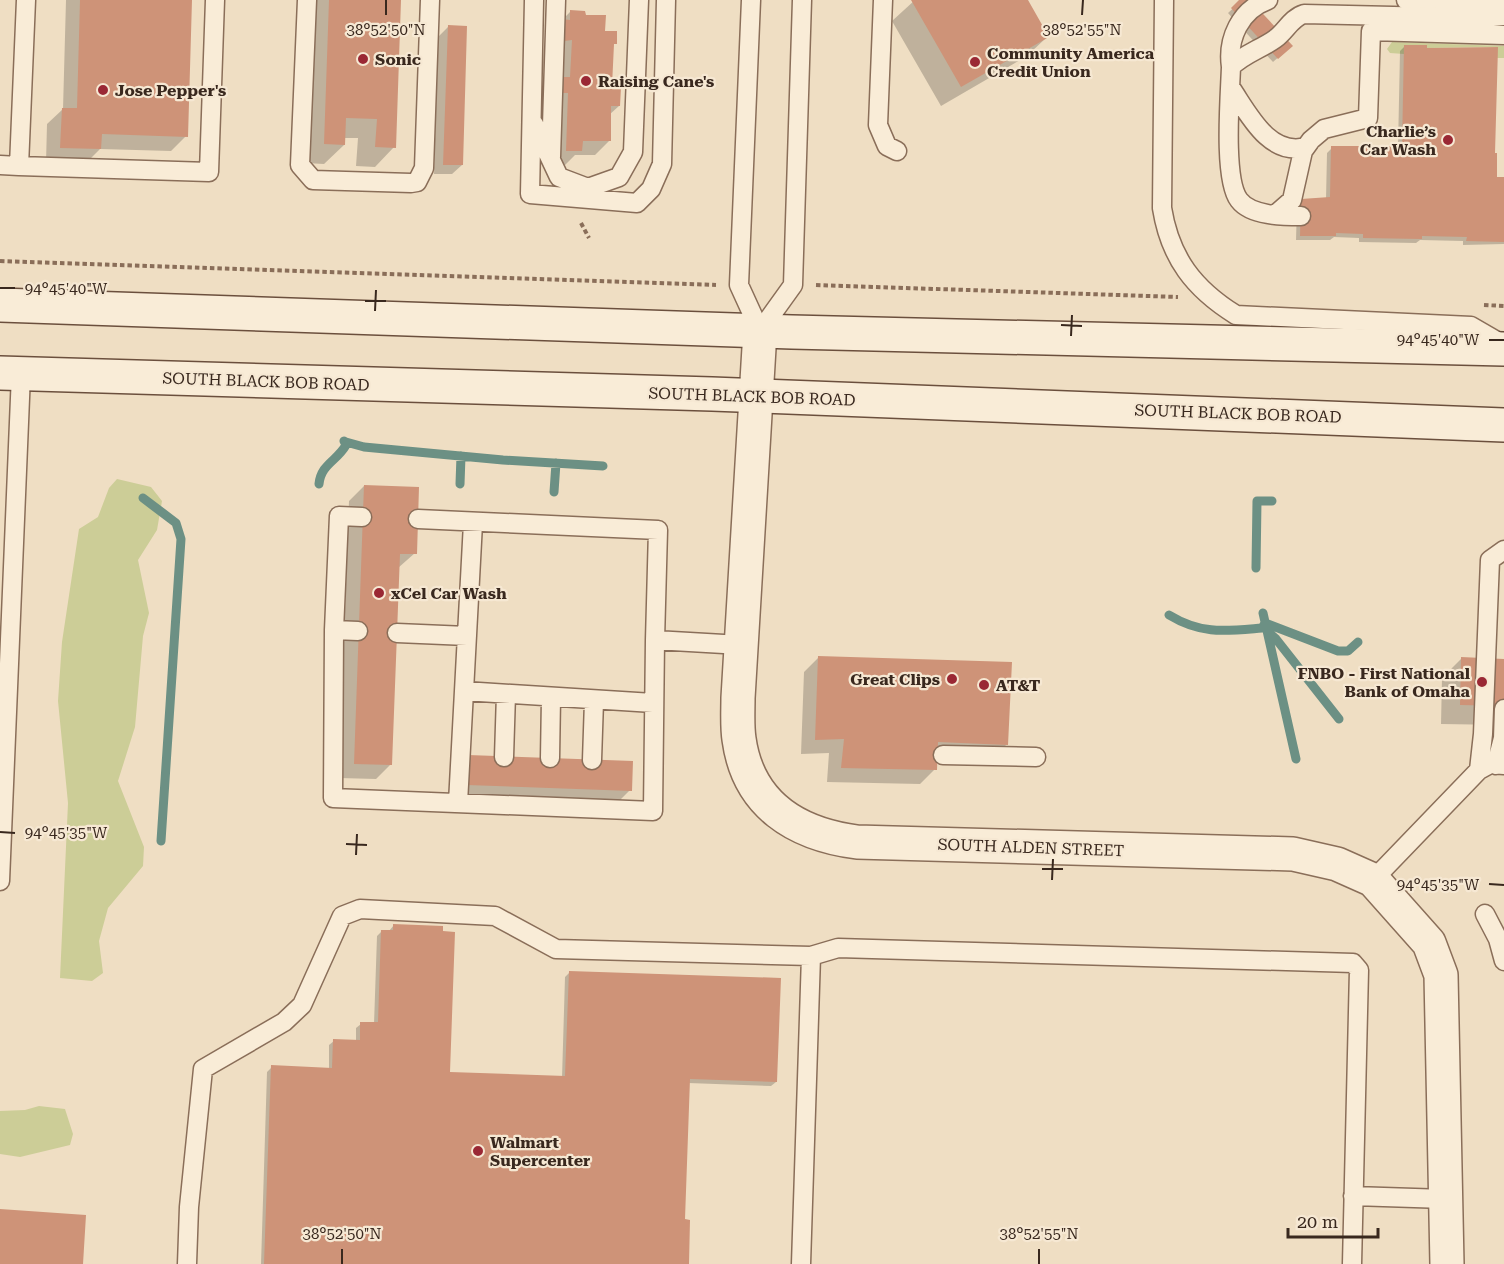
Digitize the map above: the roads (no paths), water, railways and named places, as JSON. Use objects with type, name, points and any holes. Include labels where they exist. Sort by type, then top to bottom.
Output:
[{"type":"main road","points":[[0,305],[760,331],[1504,350]]},
{"type":"main road","name":"SOUTH ALDEN STREET","points":[[760,331],[758,396],[752,439],[741,645],[739,740],[751,781],[774,812],[801,828],[828,838],[856,842],[1293,854],[1337,864],[1373,880],[1429,943],[1441,975],[1447,1264]]},
{"type":"main road","name":"SOUTH BLACK BOB ROAD","points":[[10,373],[758,396],[1504,425]]},
{"type":"lane","points":[[19,166],[26,0]]},
{"type":"lane","points":[[0,165],[209,172],[215,0]]},
{"type":"lane","points":[[307,0],[300,165],[313,180],[411,183],[417,182],[424,168],[430,0]]},
{"type":"lane","points":[[534,0],[530,194],[637,203],[651,189],[662,164],[666,0]]},
{"type":"lane","points":[[551,162],[555,24],[558,0]]},
{"type":"lane","points":[[532,119],[559,177],[588,188],[619,177],[633,152],[639,0]]},
{"type":"lane","points":[[751,0],[739,285],[760,331],[793,285],[802,0]]},
{"type":"lane","points":[[1164,0],[1162,208],[1166,236],[1177,257],[1209,298],[1236,315],[1470,326],[1504,345]]},
{"type":"lane","points":[[1268,0],[1253,8],[1237,26],[1229,56],[1231,67],[1230,181],[1240,201],[1254,210],[1301,216]]},
{"type":"lane","points":[[1406,0],[1473,2],[1504,8]]},
{"type":"lane","points":[[882,2],[878,125],[887,146],[897,151]]},
{"type":"lane","points":[[1231,67],[1277,38],[1297,16],[1304,14],[1482,18],[1504,16]]},
{"type":"lane","points":[[1230,88],[1261,132],[1280,145],[1296,150],[1306,147],[1324,129],[1368,118],[1371,31],[1504,35]]},
{"type":"lane","points":[[1276,214],[1292,200],[1306,147]]},
{"type":"lane","points":[[0,881],[10,373]]},
{"type":"lane","points":[[362,517],[339,516],[334,630],[333,798],[504,805],[549,797],[590,808],[653,811],[653,703],[658,530],[418,519]]},
{"type":"lane","points":[[458,802],[473,523]]},
{"type":"lane","points":[[1493,766],[1483,734],[1490,560],[1504,550]]},
{"type":"lane","points":[[334,630],[358,631]]},
{"type":"lane","points":[[397,633],[467,636]]},
{"type":"lane","points":[[655,640],[741,645]]},
{"type":"lane","points":[[464,691],[653,703]]},
{"type":"lane","points":[[504,757],[506,694]]},
{"type":"lane","points":[[550,698],[550,758]]},
{"type":"lane","points":[[592,760],[594,701]]},
{"type":"lane","points":[[1373,880],[1493,766],[1503,738],[1504,709]]},
{"type":"lane","points":[[943,755],[1036,757]]},
{"type":"lane","points":[[504,786],[504,805]]},
{"type":"lane","points":[[590,808],[591,789]]},
{"type":"lane","points":[[187,1264],[189,1207],[202,1069],[284,1022],[302,1005],[342,916],[360,909],[495,916],[556,949],[812,956],[838,948],[1353,963],[1359,970],[1352,1264]]},
{"type":"lane","points":[[1485,915],[1498,939],[1504,961]]},
{"type":"lane","points":[[801,1264],[812,956]]},
{"type":"lane","points":[[1353,1196],[1444,1199]]},
{"type":"waterway","points":[[319,484],[326,467],[346,445],[344,441]]},
{"type":"waterway","points":[[346,442],[364,447],[503,460],[603,466]]},
{"type":"waterway","points":[[460,484],[461,456]]},
{"type":"waterway","points":[[554,492],[556,463]]},
{"type":"waterway","points":[[143,498],[176,523],[181,539],[161,841]]},
{"type":"waterway","points":[[1256,568],[1257,501],[1272,501]]},
{"type":"waterway","points":[[1263,613],[1296,759]]},
{"type":"waterway","points":[[1169,615],[1192,626],[1214,630],[1262,628],[1265,623],[1338,651],[1348,651],[1358,642]]},
{"type":"waterway","points":[[1268,632],[1339,719]]},
{"type":"place","name":"Sonic","points":[[363,59]]},
{"type":"place","name":"Community America Credit Union","points":[[975,62]]},
{"type":"place","name":"Raising Cane's","points":[[586,81]]},
{"type":"place","name":"Jose Pepper's","points":[[103,90]]},
{"type":"place","name":"Charlie’s Car Wash","points":[[1448,140]]},
{"type":"place","name":"xCel Car Wash","points":[[379,593]]},
{"type":"place","name":"Great Clips","points":[[952,679]]},
{"type":"place","name":"FNBO - First National Bank of Omaha","points":[[1482,682]]},
{"type":"place","name":"AT&T","points":[[984,685]]},
{"type":"place","name":"Walmart Supercenter","points":[[478,1151]]}]
